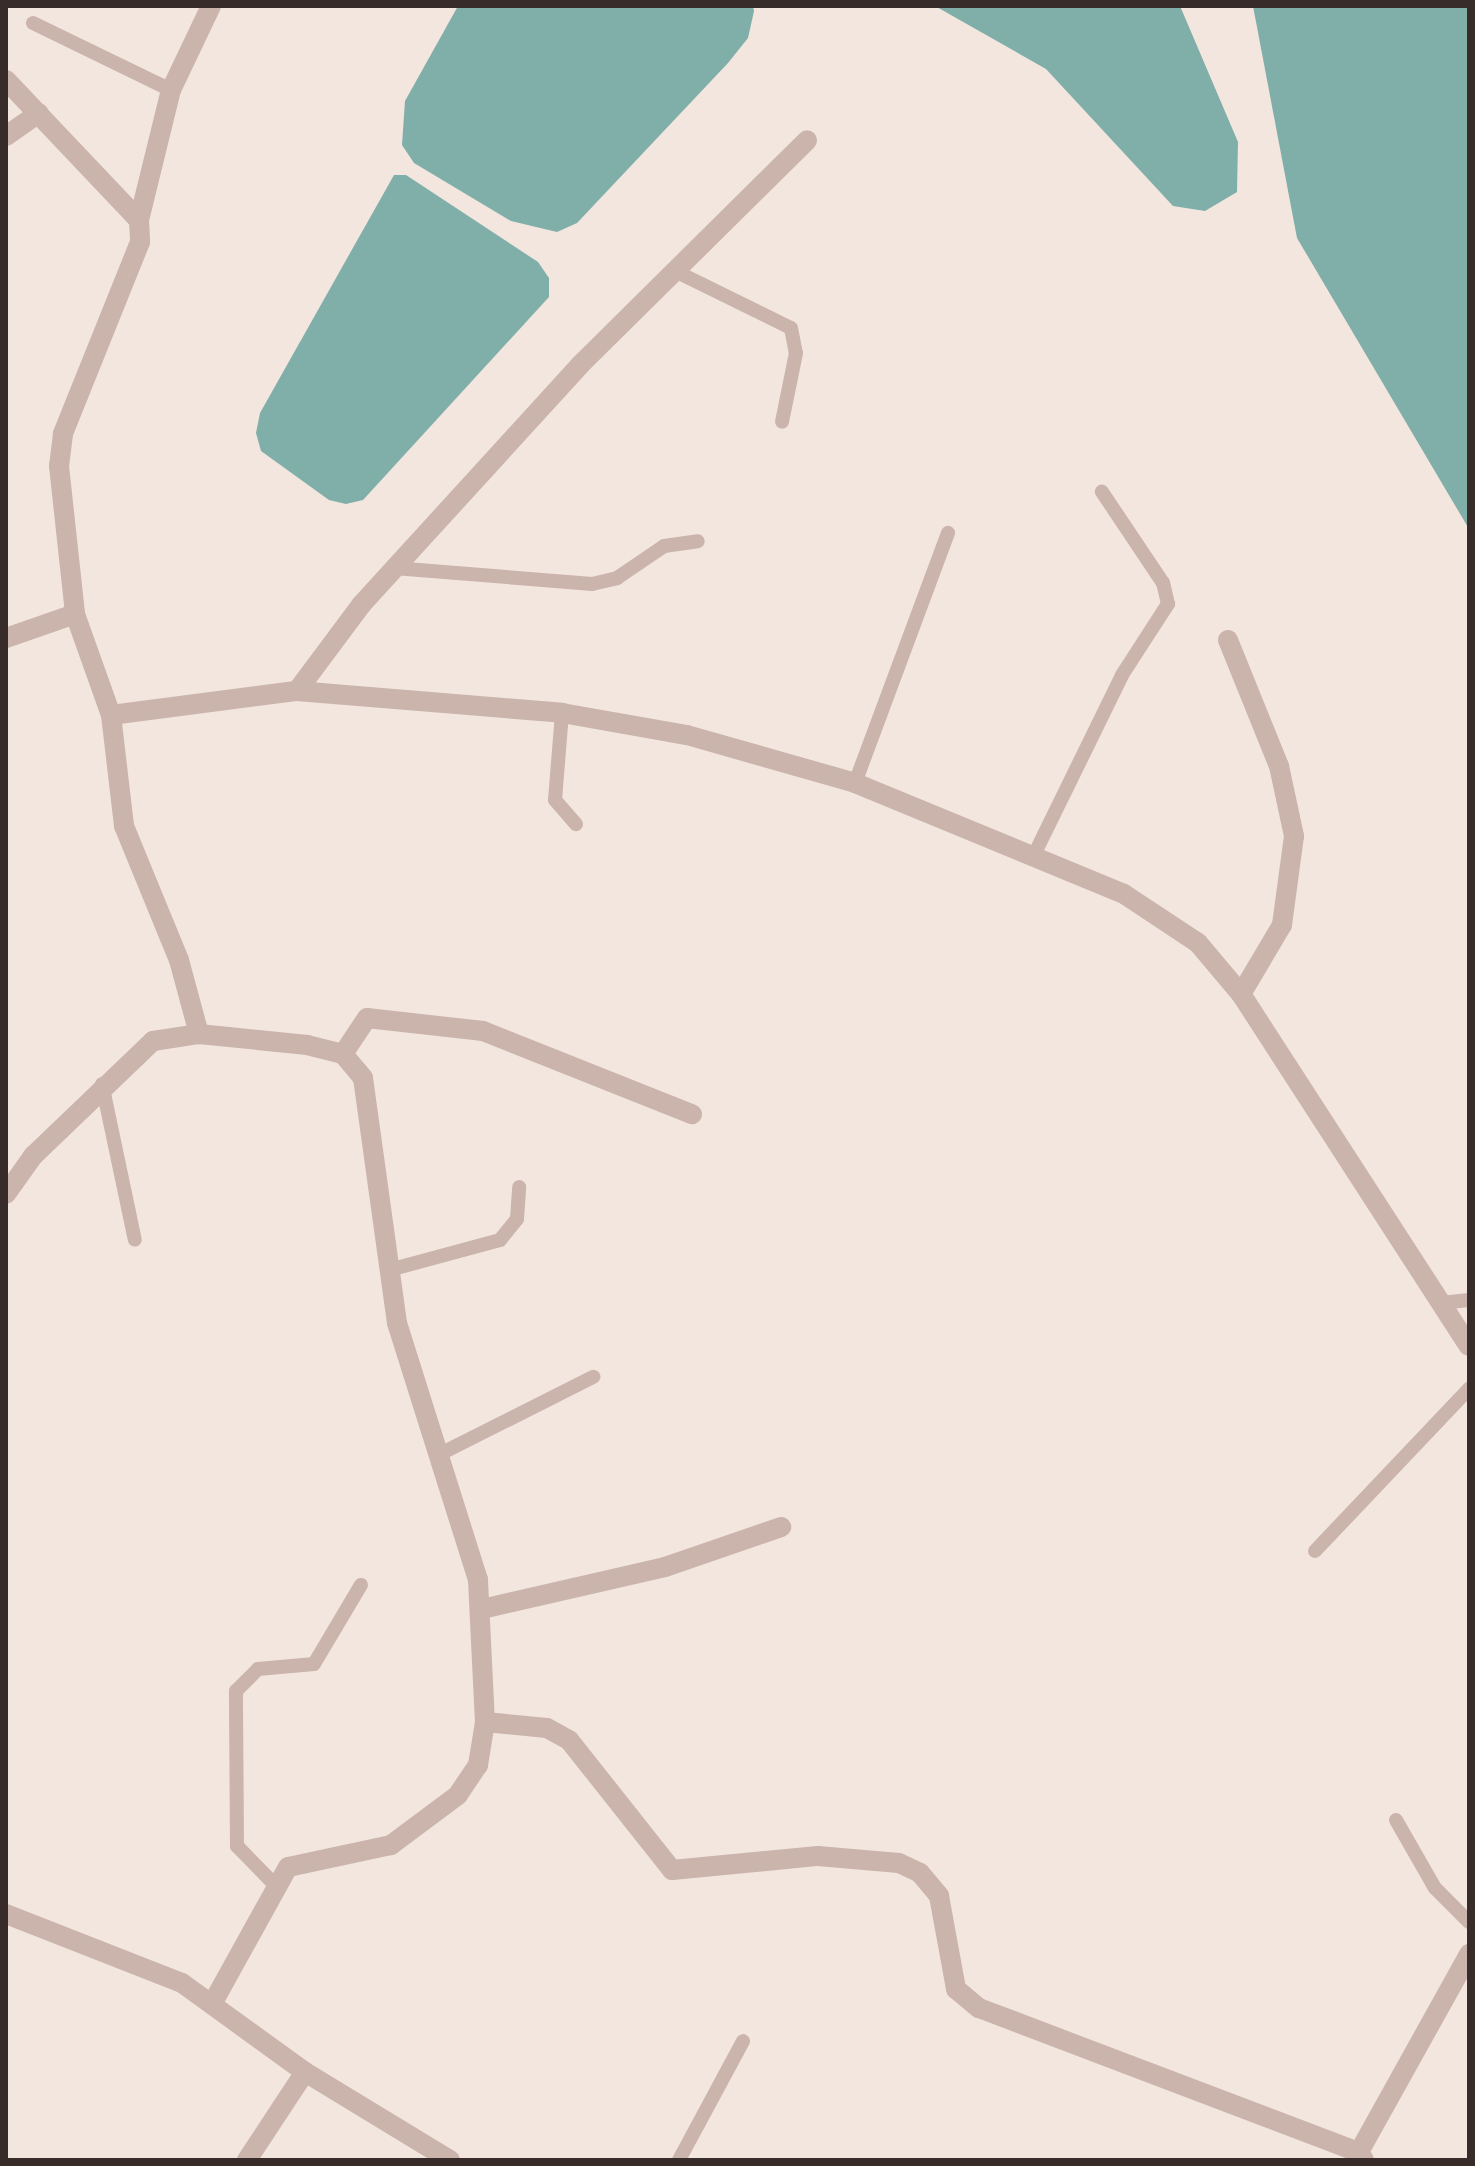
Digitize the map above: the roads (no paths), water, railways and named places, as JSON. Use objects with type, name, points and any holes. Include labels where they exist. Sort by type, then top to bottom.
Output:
[{"type":"street","points":[[199,1034],[179,960],[124,826],[111,715],[75,614],[61,503],[63,434],[140,242],[139,220],[171,90],[211,6]]},
{"type":"street","points":[[6,80],[139,220]]},
{"type":"street","points":[[6,136],[39,113]]},
{"type":"street","points":[[297,691],[394,568],[675,271],[807,140]]},
{"type":"street","points":[[6,638],[75,614]]},
{"type":"street","points":[[1228,640],[1279,766],[1294,836],[1282,925],[1241,994]]},
{"type":"street","points":[[111,715],[297,691],[562,713],[687,735],[855,783],[1034,855],[1166,918],[1198,943],[1241,994],[1469,1346]]},
{"type":"street","points":[[343,1054],[367,1018],[483,1031],[692,1114]]},
{"type":"street","points":[[6,1194],[102,1084],[153,1041],[199,1034],[343,1054],[363,1078],[397,1323],[482,1609],[485,1722],[478,1765],[458,1795],[424,1824],[391,1845],[288,1867],[274,1884],[212,2004]]},
{"type":"street","points":[[482,1609],[665,1567],[781,1527]]},
{"type":"street","points":[[485,1722],[547,1728],[569,1740],[672,1870],[818,1856],[899,1863],[920,1873],[939,1896],[956,1989],[979,2008],[1362,2156],[1469,1954]]},
{"type":"street","points":[[6,1914],[147,1965],[212,2004],[305,2072],[450,2160]]},
{"type":"street","points":[[247,2160],[305,2072]]},
{"type":"lane","points":[[33,23],[171,90]]},
{"type":"lane","points":[[675,271],[791,328],[796,353],[782,422]]},
{"type":"lane","points":[[1034,855],[1122,675],[1168,604],[1163,583],[1102,492]]},
{"type":"lane","points":[[855,783],[948,533]]},
{"type":"lane","points":[[394,568],[592,584],[617,578],[664,546],[698,541]]},
{"type":"lane","points":[[562,713],[555,800],[576,824]]},
{"type":"lane","points":[[102,1084],[135,1240]]},
{"type":"lane","points":[[389,1270],[500,1240],[517,1219],[519,1187]]},
{"type":"lane","points":[[1441,1303],[1469,1300]]},
{"type":"lane","points":[[438,1455],[593,1377]]},
{"type":"lane","points":[[1315,1551],[1469,1389]]},
{"type":"lane","points":[[274,1884],[237,1846],[236,1691],[258,1669],[314,1664],[361,1585]]},
{"type":"lane","points":[[1396,1820],[1435,1888],[1469,1922]]},
{"type":"lane","points":[[679,2160],[743,2041]]},
{"type":"water","points":[[458,6],[753,6],[754,11],[748,38],[728,63],[577,223],[557,232],[511,221],[414,163],[402,145],[405,101]]},
{"type":"water","points":[[935,6],[1180,6],[1238,142],[1237,192],[1205,211],[1173,206],[1046,69]]},
{"type":"water","points":[[1253,6],[1469,6],[1469,529],[1297,238]]},
{"type":"water","points":[[394,175],[406,175],[538,262],[549,278],[549,297],[363,500],[346,504],[329,500],[261,451],[256,433],[260,413]]}]
